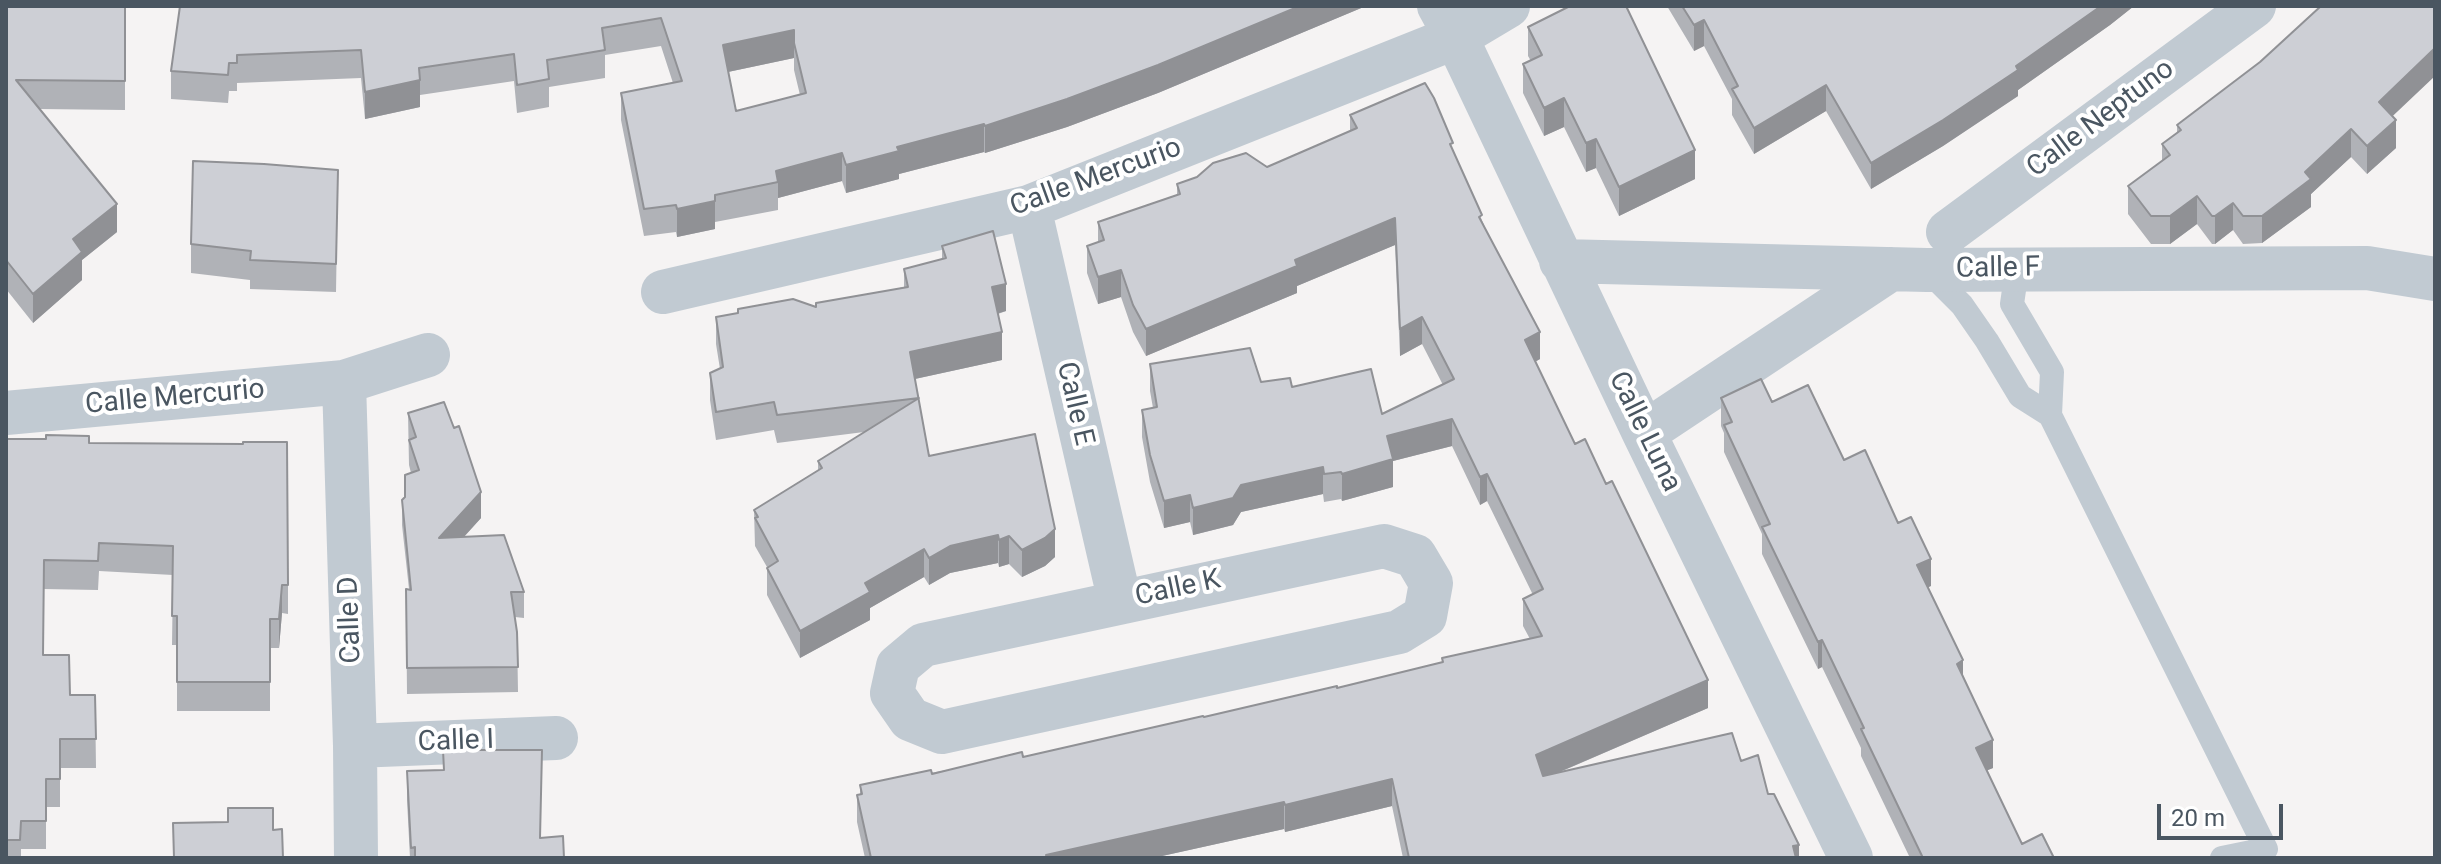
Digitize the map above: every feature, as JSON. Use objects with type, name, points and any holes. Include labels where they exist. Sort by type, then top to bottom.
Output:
[{"type":"street","name":"Calle Mercurio","points":[[663,292],[1029,207],[1448,22],[1508,6]]},
{"type":"street","name":"Calle Neptuno","points":[[1948,232],[2254,6]]},
{"type":"street","name":"Calle Luna","points":[[1448,22],[1851,858]]},
{"type":"street","name":"Calle E","points":[[1029,207],[1120,602]]},
{"type":"street","name":"Calle F","points":[[1561,261],[1909,269],[2367,268],[2435,279]]},
{"type":"street","points":[[1644,433],[1909,269]]},
{"type":"street","name":"Calle Mercurio","points":[[6,413],[344,382],[428,355]]},
{"type":"street","name":"Calle D","points":[[344,382],[356,858]]},
{"type":"street","name":"Calle K","points":[[1384,546],[1415,556],[1431,583],[1425,616],[1399,632],[942,732],[910,719],[892,693],[898,666],[923,645],[1120,602],[1384,546]]},
{"type":"street","name":"Calle I","points":[[355,746],[556,738]]},
{"type":"lane","points":[[1909,269],[1962,305],[2020,396],[2050,415]]},
{"type":"lane","points":[[2017,269],[2012,304],[2052,372],[2050,415],[2266,849],[2222,858]]},
{"type":"building","points":[[6,6],[125,6],[125,81],[16,80],[117,204],[73,239],[82,252],[33,294],[6,260]]},
{"type":"building","points":[[180,6],[1300,6],[1158,65],[985,126],[897,147],[899,151],[846,165],[842,153],[776,171],[778,182],[715,195],[715,201],[677,209],[676,205],[644,209],[621,93],[682,81],[661,18],[602,28],[605,50],[547,60],[549,79],[517,85],[514,54],[419,68],[420,80],[365,92],[361,50],[237,55],[237,63],[229,63],[228,75],[171,71]],"holes":[[[794,30],[794,43],[806,93],[736,111],[723,45]]]},
{"type":"building","points":[[1570,6],[1626,6],[1695,150],[1619,187],[1596,139],[1586,143],[1564,98],[1544,108],[1523,64],[1542,55],[1528,27]]},
{"type":"building","points":[[1682,6],[2101,6],[2016,66],[2018,70],[1871,163],[1826,85],[1754,128],[1732,89],[1738,86],[1704,20],[1694,25]]},
{"type":"building","points":[[2321,6],[2435,6],[2435,48],[2379,102],[2396,120],[2367,146],[2351,129],[2305,172],[2311,179],[2262,216],[2243,216],[2233,203],[2212,216],[2197,196],[2170,216],[2151,216],[2128,186],[2170,155],[2162,144],[2181,130],[2177,125],[2260,62]]},
{"type":"building","points":[[1425,83],[1453,143],[1450,144],[1482,215],[1479,217],[1540,332],[1525,340],[1575,444],[1585,439],[1606,484],[1612,481],[1708,680],[1536,755],[1543,776],[1732,733],[1741,761],[1758,755],[1768,794],[1774,794],[1799,845],[1793,846],[1796,858],[1409,858],[1392,779],[1285,805],[1284,802],[1046,855],[1047,858],[871,858],[857,795],[862,794],[860,785],[931,770],[932,774],[1022,752],[1023,757],[1337,688],[1443,662],[1442,658],[1542,636],[1523,599],[1543,589],[1487,474],[1480,477],[1452,419],[1387,436],[1393,459],[1342,474],[1324,474],[1323,467],[1241,485],[1233,498],[1193,508],[1190,495],[1164,501],[1150,455],[1142,410],[1157,407],[1150,364],[1250,348],[1261,382],[1290,378],[1292,387],[1371,369],[1382,414],[1454,379],[1422,317],[1400,329],[1395,218],[1295,260],[1297,266],[1146,329],[1133,305],[1121,270],[1098,277],[1087,246],[1104,240],[1098,222],[1180,194],[1177,184],[1197,177],[1213,163],[1246,153],[1267,167],[1357,128],[1350,115]]},
{"type":"building","points":[[193,161],[338,170],[336,264],[250,260],[251,251],[191,244]]},
{"type":"building","points":[[993,231],[1006,284],[992,287],[1002,332],[910,352],[918,398],[777,415],[774,402],[716,412],[710,373],[723,367],[716,317],[738,313],[738,309],[793,299],[816,307],[816,303],[908,287],[904,269],[946,258],[942,246]]},
{"type":"building","points":[[1761,379],[1772,402],[1808,385],[1844,460],[1865,450],[1898,523],[1911,517],[1931,559],[1917,565],[1963,660],[1957,664],[1993,740],[1976,748],[2022,844],[2042,834],[2054,858],[1923,858],[1822,640],[1818,642],[1762,527],[1770,524],[1724,425],[1732,422],[1721,398]]},
{"type":"building","points":[[918,398],[929,456],[1035,434],[1055,529],[1022,550],[1009,536],[999,540],[998,535],[950,546],[929,558],[924,549],[865,583],[870,592],[800,631],[767,568],[778,561],[755,518],[758,517],[754,510],[822,468],[818,461]]},
{"type":"building","points":[[444,402],[454,428],[459,426],[481,492],[439,538],[504,535],[524,592],[511,592],[518,667],[407,668],[406,589],[411,590],[402,500],[405,497],[405,475],[419,470],[409,440],[416,437],[408,413]]},
{"type":"building","points":[[46,435],[89,436],[89,443],[287,442],[288,585],[282,585],[279,619],[270,619],[270,682],[177,682],[177,616],[172,616],[173,546],[99,543],[98,561],[44,560],[43,655],[69,655],[70,695],[95,695],[96,739],[60,739],[60,779],[46,779],[46,821],[21,821],[20,840],[6,840],[6,439],[46,439]]},
{"type":"building","points":[[443,750],[542,750],[540,838],[563,836],[564,858],[415,858],[415,847],[411,848],[407,771],[444,770]]},
{"type":"building","points":[[228,808],[273,808],[273,830],[282,829],[283,858],[174,858],[173,823],[228,822]]}]
